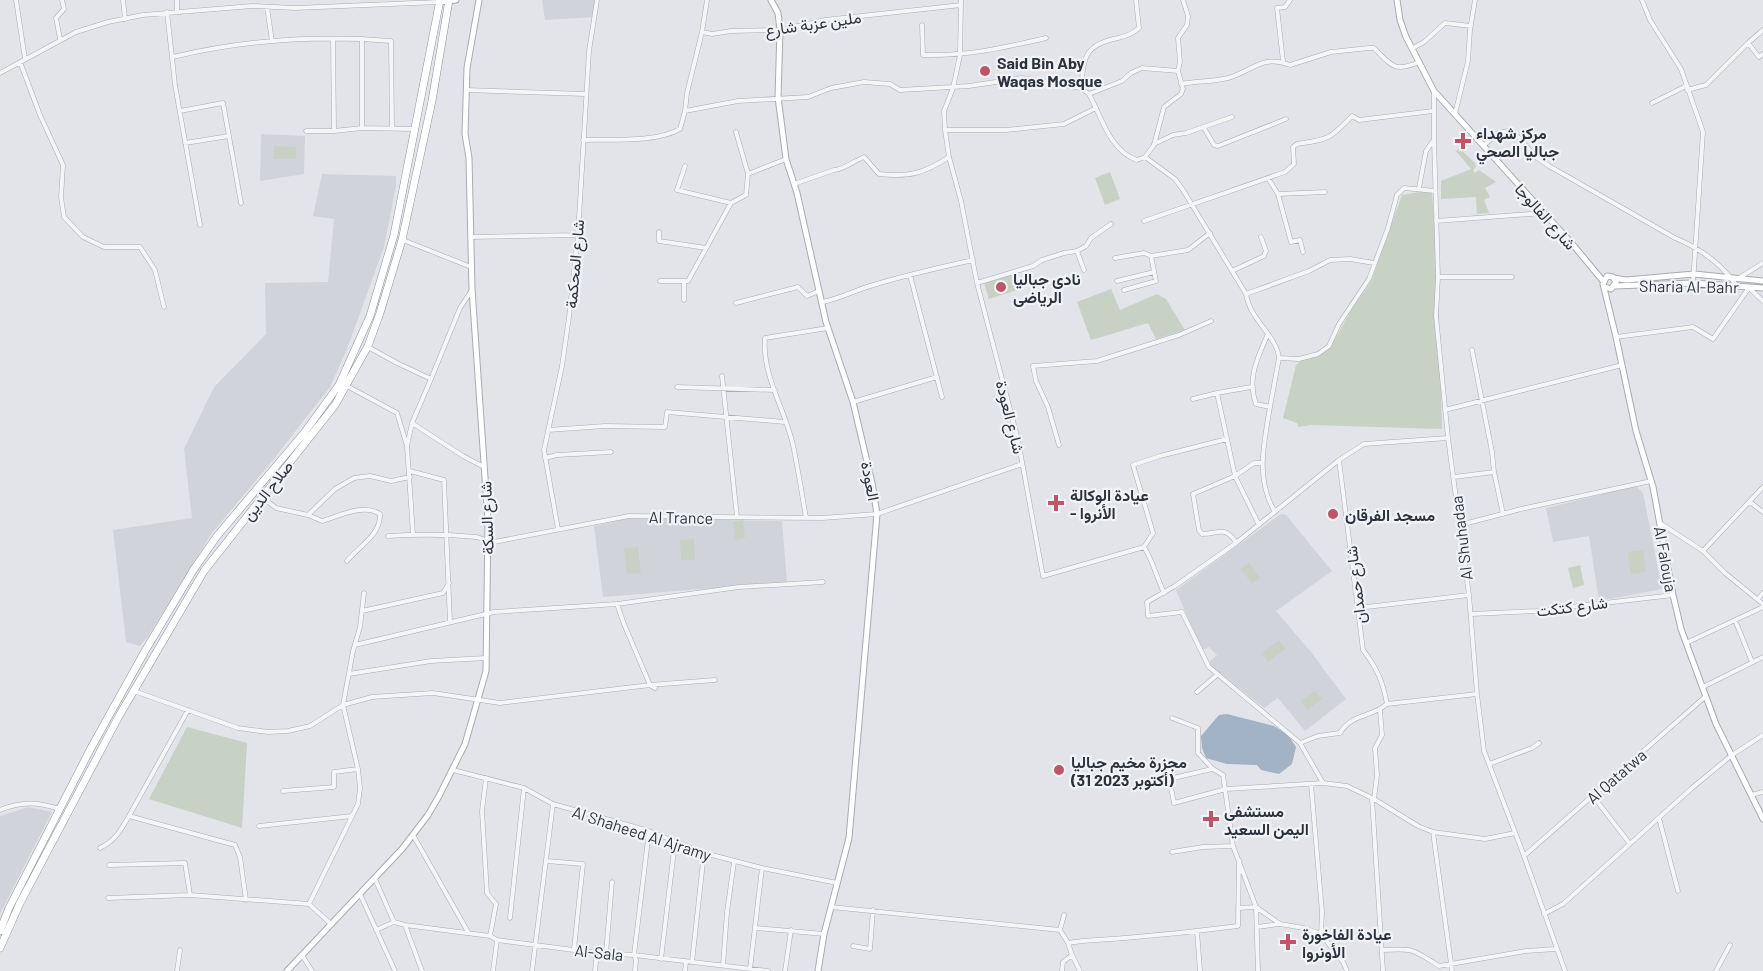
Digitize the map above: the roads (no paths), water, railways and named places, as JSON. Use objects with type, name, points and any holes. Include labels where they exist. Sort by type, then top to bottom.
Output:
[{"type":"highway","name":"صلاح الدين","points":[[0,948],[20,903],[134,691],[204,571],[335,405],[368,346],[402,240],[451,0]]},
{"type":"highway","name":"صلاح الدين","points":[[0,931],[9,908],[91,748],[194,569],[216,536],[304,433],[339,385],[370,316],[394,236],[440,1]]},
{"type":"main road","points":[[440,1],[451,0]]},
{"type":"main road","name":"شارع السكة","points":[[287,971],[413,836],[439,796],[465,744],[486,671],[487,542],[472,289],[469,158],[465,134],[467,68],[479,0]]},
{"type":"main road","name":"العودة","points":[[771,0],[778,13],[780,30],[778,97],[786,159],[828,328],[853,402],[877,514],[849,838],[830,907],[818,971]]},
{"type":"main road","name":"شارع الفالوجا","points":[[1397,0],[1400,20],[1434,91],[1545,213],[1604,284]]},
{"type":"main road","name":"Sharia Al-Bahr","points":[[1763,281],[1694,274],[1626,280],[1609,276],[1604,284],[1609,289],[1614,286],[1693,283],[1763,288]]},
{"type":"main road","points":[[1614,278],[1614,286]]},
{"type":"main road","name":"Al Falouja","points":[[1604,284],[1636,431],[1651,481],[1672,595],[1686,643],[1716,724],[1763,819]]},
{"type":"street","points":[[16,0],[26,59]]},
{"type":"street","points":[[60,39],[56,18],[64,9],[62,0]]},
{"type":"street","points":[[123,0],[125,19]]},
{"type":"street","points":[[177,0],[177,11]]},
{"type":"street","points":[[294,0],[295,8]]},
{"type":"street","name":"شارع المحكمة","points":[[558,529],[544,450],[567,330],[578,235],[585,94],[597,0]]},
{"type":"street","points":[[583,140],[655,138],[680,129],[707,0]]},
{"type":"street","points":[[1081,88],[1084,56],[1106,40],[1125,36],[1139,28],[1136,0]]},
{"type":"street","points":[[1154,145],[1164,107],[1181,94],[1178,38],[1187,25],[1188,16],[1183,0]]},
{"type":"street","points":[[1283,62],[1277,8],[1285,7],[1290,0]]},
{"type":"street","points":[[1454,114],[1468,62],[1475,0]]},
{"type":"street","points":[[1642,0],[1650,20],[1681,69],[1703,132],[1693,283]]},
{"type":"street","points":[[0,73],[60,39],[108,22],[167,12],[440,1]]},
{"type":"street","name":"ملين عزبة شارع","points":[[702,32],[712,34],[731,31],[780,30],[825,20],[961,3]]},
{"type":"street","name":"شارع العودة","points":[[961,3],[960,56],[953,88],[944,111],[945,130],[977,283],[1018,440],[1043,576],[1144,547]]},
{"type":"street","points":[[267,7],[272,41]]},
{"type":"street","points":[[167,12],[175,85],[200,225]]},
{"type":"street","points":[[1413,48],[1424,42],[1445,23],[1471,26]]},
{"type":"street","points":[[922,25],[923,55],[960,56],[1046,38]]},
{"type":"street","points":[[1652,103],[1686,88],[1706,85],[1763,30]]},
{"type":"street","points":[[173,57],[305,38],[391,41],[392,127]]},
{"type":"street","points":[[333,39],[334,131]]},
{"type":"street","points":[[362,39],[362,128]]},
{"type":"street","points":[[1748,43],[1759,57],[1763,54]]},
{"type":"street","points":[[1181,84],[1229,78],[1255,65],[1272,60],[1290,65],[1331,52],[1372,48],[1385,61],[1394,66],[1407,67],[1419,62]]},
{"type":"street","points":[[20,62],[63,165],[61,197],[64,217],[83,237],[104,247],[140,247],[155,270],[164,307]]},
{"type":"street","points":[[1089,94],[1122,81],[1131,73],[1142,68],[1178,71]]},
{"type":"street","points":[[685,111],[738,101],[778,97],[808,98],[831,88],[864,82],[890,84],[900,90],[953,88],[1022,78],[1081,88],[1089,94],[1116,147],[1125,156],[1137,160],[1144,157],[1154,145],[1173,135],[1204,128],[1232,117]]},
{"type":"street","points":[[466,90],[585,94]]},
{"type":"street","name":"Al Shuhadaa","points":[[1434,91],[1438,278],[1436,316],[1448,438],[1471,614],[1484,751],[1565,971]]},
{"type":"street","points":[[180,111],[223,103],[241,203]]},
{"type":"street","points":[[945,130],[1006,130],[1065,124],[1096,108]]},
{"type":"street","points":[[1144,221],[1285,172],[1294,164],[1293,147],[1297,144],[1325,140],[1334,135],[1352,116],[1359,120],[1433,111]]},
{"type":"street","points":[[1204,128],[1214,145],[1218,146],[1286,119]]},
{"type":"street","points":[[306,131],[392,127],[415,129]]},
{"type":"street","points":[[1483,146],[1498,133],[1509,131],[1548,166],[1675,238],[1696,247],[1731,277],[1737,286]]},
{"type":"street","points":[[660,281],[688,281],[731,202],[746,195],[748,174],[736,132]]},
{"type":"street","points":[[185,143],[229,136]]},
{"type":"street","points":[[1419,188],[1426,151],[1434,139]]},
{"type":"street","points":[[794,184],[839,170],[864,157],[879,174],[896,176],[909,176],[929,170],[949,157]]},
{"type":"street","points":[[1144,157],[1175,179],[1194,205],[1246,294],[1248,306],[1278,350],[1279,358],[1262,463],[1268,499],[1275,512]]},
{"type":"street","points":[[748,174],[786,159]]},
{"type":"street","points":[[685,166],[677,190],[731,202]]},
{"type":"street","points":[[1268,178],[1278,194],[1291,242],[1300,240],[1303,252]]},
{"type":"street","points":[[1279,358],[1299,359],[1318,354],[1329,346],[1339,324],[1369,279],[1388,228],[1397,195],[1404,188],[1435,191]]},
{"type":"street","points":[[1278,194],[1325,192]]},
{"type":"street","points":[[1436,221],[1545,213]]},
{"type":"street","points":[[977,283],[1033,266],[1042,260],[1077,251],[1111,224]]},
{"type":"street","points":[[659,232],[659,242],[706,248]]},
{"type":"street","points":[[1115,258],[1144,253],[1150,256],[1188,250],[1210,233]]},
{"type":"street","points":[[471,237],[578,235]]},
{"type":"street","points":[[1232,272],[1264,256],[1266,252],[1261,237]]},
{"type":"street","points":[[402,240],[472,267]]},
{"type":"street","points":[[1077,251],[1084,270]]},
{"type":"street","points":[[1124,290],[1156,281],[1150,256]]},
{"type":"street","points":[[1246,294],[1309,271],[1330,260],[1350,259],[1374,263]]},
{"type":"street","points":[[821,302],[842,298],[864,288],[910,275],[973,260]]},
{"type":"street","points":[[1739,278],[1763,263]]},
{"type":"street","points":[[1117,281],[1154,272]]},
{"type":"street","points":[[910,275],[942,397]]},
{"type":"street","points":[[1438,278],[1512,277]]},
{"type":"street","points":[[684,281],[684,300]]},
{"type":"street","points":[[736,303],[798,287],[807,296],[819,291]]},
{"type":"street","points":[[1616,337],[1693,327],[1713,339],[1749,288],[1763,301]]},
{"type":"street","points":[[413,534],[410,471],[406,456],[412,423],[460,308],[472,289]]},
{"type":"street","points":[[1059,445],[1048,407],[1036,381],[1033,366],[1097,361],[1179,335],[1211,321]]},
{"type":"street","points":[[806,518],[793,444],[764,351],[765,338],[828,328]]},
{"type":"street","points":[[1267,335],[1253,371],[1251,387],[1256,404],[1270,407]]},
{"type":"street","points":[[368,346],[431,379]]},
{"type":"street","points":[[1472,350],[1503,514]]},
{"type":"street","points":[[1445,411],[1622,365]]},
{"type":"street","points":[[722,376],[737,517]]},
{"type":"street","points":[[853,402],[937,377]]},
{"type":"street","points":[[347,386],[397,413],[407,446]]},
{"type":"street","points":[[677,387],[775,390]]},
{"type":"street","points":[[1193,399],[1251,387]]},
{"type":"street","points":[[1217,393],[1236,476],[1259,525]]},
{"type":"street","points":[[548,430],[605,426],[665,427],[667,412],[785,422]]},
{"type":"street","points":[[412,423],[484,467]]},
{"type":"street","points":[[1323,783],[1300,743],[1209,667],[1182,612],[1148,616],[1147,602],[1164,593],[1236,543],[1339,460],[1364,444],[1448,438]]},
{"type":"street","points":[[1164,593],[1150,555],[1144,547],[1153,533],[1132,465],[1227,439]]},
{"type":"street","points":[[545,458],[557,455],[611,452]]},
{"type":"street","name":"شارع حمدان","points":[[1339,460],[1363,650],[1376,666],[1385,690],[1387,704]]},
{"type":"street","points":[[1236,543],[1228,533],[1223,531],[1202,534],[1199,530],[1192,497],[1194,493],[1236,476],[1254,463],[1262,463]]},
{"type":"street","name":"Al Trance","points":[[487,542],[629,516],[840,518],[877,514],[1022,464]]},
{"type":"street","points":[[410,471],[444,480],[450,622]]},
{"type":"street","points":[[1454,477],[1494,472]]},
{"type":"street","points":[[308,515],[335,489],[354,478],[370,476],[391,481],[410,477]]},
{"type":"street","points":[[1460,525],[1651,481]]},
{"type":"street","points":[[1703,551],[1763,487]]},
{"type":"street","points":[[262,496],[276,508],[308,515],[322,521],[362,509],[374,510],[380,514],[380,523],[374,535],[347,561]]},
{"type":"street","points":[[1750,502],[1763,512]]},
{"type":"street","points":[[1660,523],[1703,551],[1763,605],[1686,643]]},
{"type":"street","points":[[388,536],[448,535],[480,537],[487,542]]},
{"type":"street","points":[[355,645],[494,612],[617,604],[739,587],[823,582]]},
{"type":"street","points":[[362,610],[443,593],[449,583]]},
{"type":"street","points":[[309,904],[358,804],[360,788],[358,769],[343,705],[364,593]]},
{"type":"street","points":[[1758,599],[1763,593]]},
{"type":"street","points":[[1358,608],[1468,595]]},
{"type":"street","name":"شارع كتكت","points":[[1471,614],[1536,611],[1672,595]]},
{"type":"street","points":[[617,604],[650,685],[655,688]]},
{"type":"street","points":[[1735,620],[1752,662]]},
{"type":"street","points":[[1703,687],[1763,657]]},
{"type":"street","points":[[349,674],[431,661],[487,658]]},
{"type":"street","points":[[1197,692],[1218,674]]},
{"type":"street","points":[[134,691],[238,728],[268,732],[288,731],[310,726],[343,705],[372,697],[433,693],[500,703],[650,685],[715,680]]},
{"type":"street","points":[[1300,743],[1318,736],[1340,733],[1352,720],[1380,710],[1387,704],[1477,694]]},
{"type":"street","name":"Al Qatatwa","points":[[1524,856],[1707,695]]},
{"type":"street","points":[[100,848],[110,843],[120,832],[188,710]]},
{"type":"street","points":[[1380,710],[1382,735],[1375,748],[1377,775],[1373,798],[1383,971]]},
{"type":"street","points":[[1172,718],[1198,728],[1198,753],[1213,769],[1223,775],[1233,846],[1256,907],[1258,971]]},
{"type":"street","points":[[1544,914],[1563,903],[1732,755],[1763,735]]},
{"type":"street","points":[[1489,764],[1532,748],[1539,743]]},
{"type":"street","points":[[1166,762],[1174,802],[1226,789],[1323,783],[1347,786],[1433,832],[1485,839],[1515,833]]},
{"type":"street","points":[[283,791],[334,787],[334,772],[358,769]]},
{"type":"street","points":[[1169,779],[1213,769]]},
{"type":"street","name":"Al Shaheed Al Ajramy","points":[[453,770],[524,788],[553,804],[649,831],[704,853],[762,868],[837,883]]},
{"type":"street","points":[[486,778],[482,811],[487,893],[496,904],[490,936]]},
{"type":"street","points":[[1311,784],[1322,912],[1321,934]]},
{"type":"street","points":[[510,918],[524,788]]},
{"type":"street","points":[[1751,795],[1763,792]]},
{"type":"street","points":[[1593,796],[1630,844]]},
{"type":"street","points":[[0,810],[22,804],[39,803],[61,809]]},
{"type":"street","points":[[532,971],[553,804]]},
{"type":"street","points":[[129,816],[235,845],[240,857],[246,900]]},
{"type":"street","points":[[259,826],[353,816]]},
{"type":"street","points":[[1659,818],[1678,891]]},
{"type":"street","points":[[635,971],[634,955],[649,831]]},
{"type":"street","points":[[1433,832],[1452,971]]},
{"type":"street","points":[[413,836],[468,933]]},
{"type":"street","points":[[661,959],[675,842]]},
{"type":"street","points":[[1172,852],[1203,847],[1233,846]]},
{"type":"street","points":[[692,962],[704,853]]},
{"type":"street","points":[[1068,943],[1238,926],[1239,860]]},
{"type":"street","points":[[547,861],[583,864],[574,949]]},
{"type":"street","points":[[723,965],[734,861]]},
{"type":"street","points":[[109,865],[186,863],[190,895]]},
{"type":"street","points":[[750,969],[762,868]]},
{"type":"street","points":[[375,879],[394,922],[376,930]]},
{"type":"street","points":[[606,953],[612,882]]},
{"type":"street","points":[[360,894],[395,971]]},
{"type":"street","points":[[108,898],[190,895],[309,904],[331,924]]},
{"type":"street","points":[[830,907],[1060,930]]},
{"type":"street","points":[[1238,908],[1256,907],[1280,924]]},
{"type":"street","points":[[853,946],[870,949],[873,910]]},
{"type":"street","points":[[1064,915],[1060,930],[1080,971]]},
{"type":"street","name":"Al-Sala","points":[[394,922],[490,936],[497,940],[768,971]]},
{"type":"street","points":[[1257,927],[1280,924],[1304,928],[1321,934],[1343,962],[1347,971]]},
{"type":"street","points":[[405,925],[422,971]]},
{"type":"street","points":[[756,928],[824,934]]},
{"type":"street","points":[[785,971],[791,930]]},
{"type":"street","points":[[1197,931],[1200,971]]},
{"type":"street","points":[[493,971],[497,940]]},
{"type":"street","points":[[1717,971],[1730,945]]},
{"type":"street","points":[[1382,950],[1408,948],[1419,952],[1439,966],[1556,948]]},
{"type":"street","points":[[177,971],[180,950]]},
{"type":"street","points":[[595,971],[597,953]]},
{"type":"street","points":[[302,955],[312,971]]},
{"type":"street","points":[[1061,971],[1063,962],[1072,955]]},
{"type":"street","points":[[685,971],[686,962]]},
{"type":"water","points":[[1227,714],[1274,726],[1288,735],[1296,747],[1292,764],[1279,774],[1261,770],[1257,765],[1227,764],[1206,758],[1201,736],[1219,715]]},
{"type":"place","name":"Said Bin Aby Waqas Mosque","points":[[985,71]]},
{"type":"place","name":"مركز شهداء جباليا الصحي","points":[[1463,141]]},
{"type":"place","name":"نادى جباليا الرياضى","points":[[1001,287]]},
{"type":"place","name":"عيادة الوكالة - الأنروا","points":[[1056,503]]},
{"type":"place","name":"مسجد الفرقان","points":[[1333,514]]},
{"type":"place","name":"مجزرة مخيم جباليا (31 أكتوبر 2023)","points":[[1059,770]]},
{"type":"place","name":"مستشفى اليمن السعيد","points":[[1211,819]]},
{"type":"place","name":"عيادة الفاخورة الأونروا","points":[[1288,942]]}]
